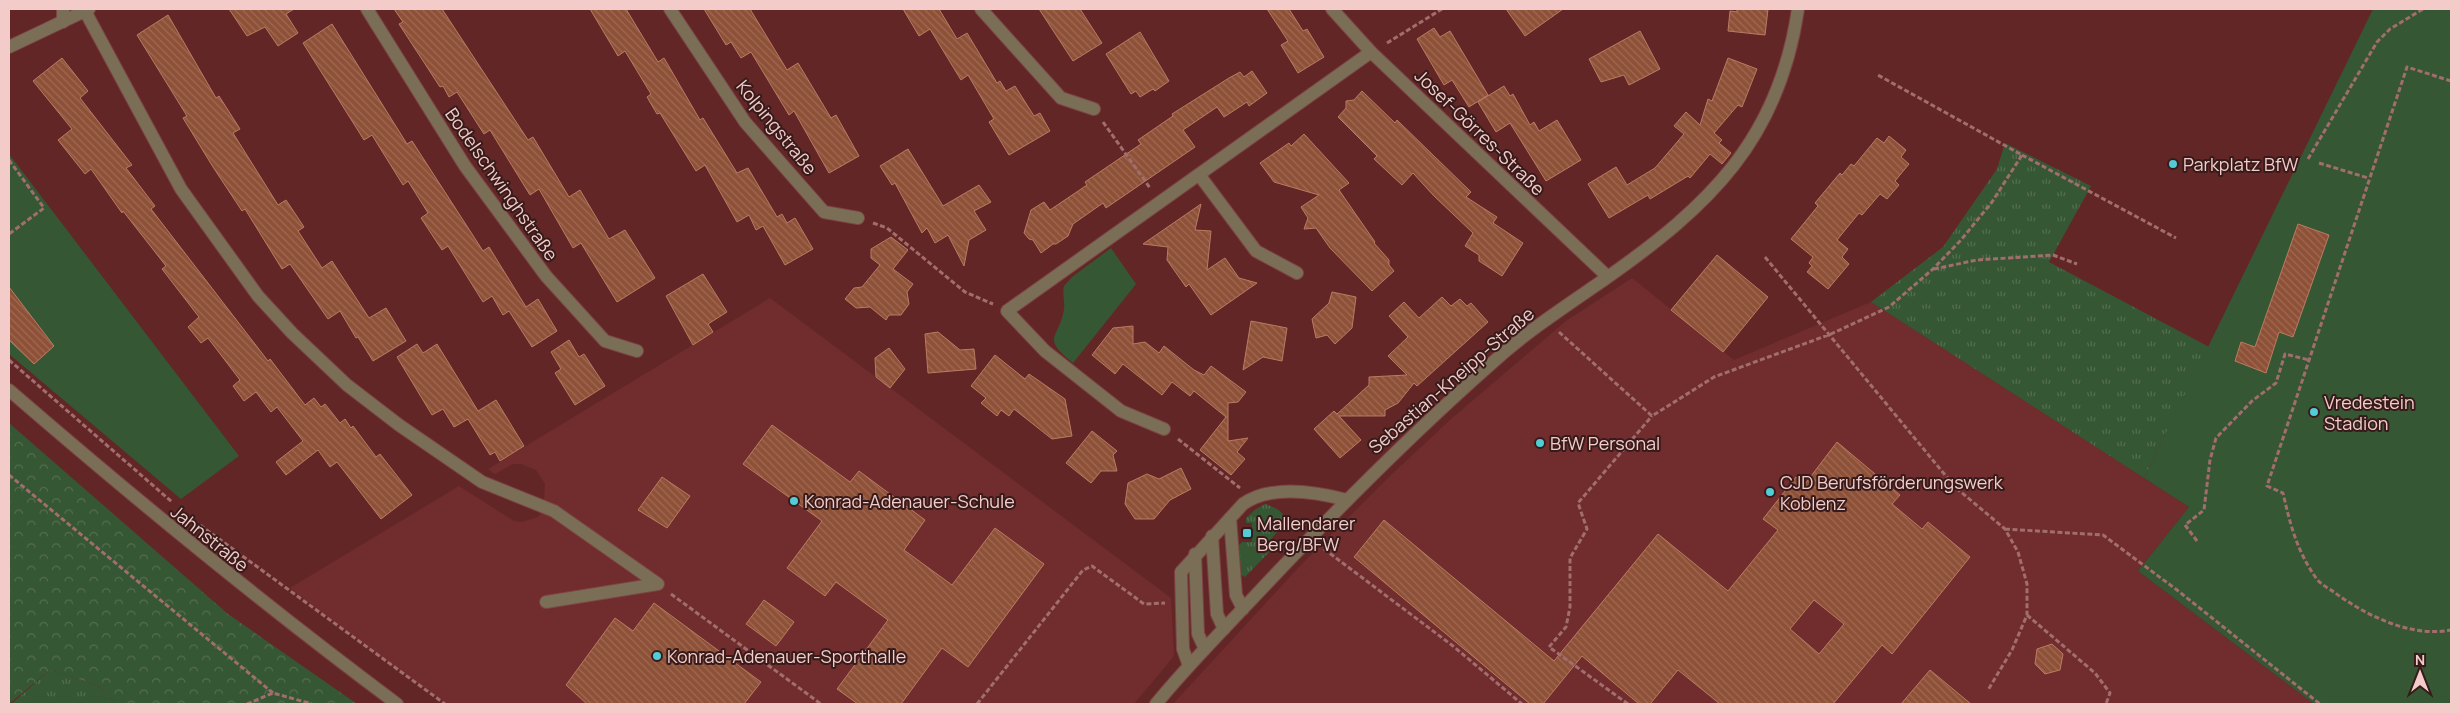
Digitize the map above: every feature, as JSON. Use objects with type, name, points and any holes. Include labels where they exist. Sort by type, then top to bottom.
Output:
[{"type":"street","name":"Bodelschwinghstraße","points":[[367,9],[465,166],[546,276],[605,341],[637,351]]},
{"type":"street","name":"Kolpingstraße","points":[[670,9],[745,122],[824,212],[858,218]]},
{"type":"street","points":[[981,9],[1061,98],[1094,109]]},
{"type":"street","name":"Josef-Görres-Straße","points":[[1332,9],[1372,52],[1608,277]]},
{"type":"street","name":"Sebastian-Kneipp-Straße","points":[[1156,704],[1309,538],[1390,455],[1494,361],[1546,320],[1608,277],[1699,206],[1726,177],[1749,146],[1766,115],[1780,80],[1793,38],[1798,9]]},
{"type":"street","points":[[9,47],[63,15],[87,10],[181,189],[258,296],[292,333],[340,378],[399,425],[482,482],[554,511],[658,584]]},
{"type":"street","points":[[1164,429],[1121,411],[1045,350],[1007,311],[1200,176],[1372,52]]},
{"type":"street","points":[[1200,176],[1256,251],[1297,273]]},
{"type":"street","name":"Jahnstraße","points":[[9,390],[112,479],[232,578],[397,704]]},
{"type":"street","points":[[1189,666],[1183,648],[1181,572],[1212,536],[1252,497],[1296,491],[1347,500]]},
{"type":"street","points":[[1230,518],[1236,595],[1243,609]]},
{"type":"street","points":[[1212,536],[1218,614],[1224,629]]},
{"type":"street","points":[[1195,554],[1198,634],[1205,649]]},
{"type":"street","points":[[546,602],[658,584]]},
{"type":"path","points":[[1372,52],[1442,9]]},
{"type":"path","points":[[2308,159],[2377,42],[2390,29],[2423,9]]},
{"type":"path","points":[[2451,81],[2407,67],[2368,178],[2268,486],[2283,493],[2292,535],[2317,580],[2356,608],[2392,624],[2417,630],[2451,630]]},
{"type":"path","points":[[1876,74],[2176,238]]},
{"type":"path","points":[[1094,109],[1160,203]]},
{"type":"path","points":[[1628,704],[1549,647],[1566,626],[1570,608],[1570,558],[1587,529],[1578,503],[1652,416],[1714,377],[1831,334],[1889,307],[1934,270],[1992,202],[2022,155]]},
{"type":"path","points":[[9,160],[44,208],[9,234]]},
{"type":"path","points":[[2319,163],[2368,178]]},
{"type":"path","points":[[858,218],[886,228],[965,292],[1007,311]]},
{"type":"path","points":[[1934,270],[1977,260],[2053,255],[2077,264]]},
{"type":"path","points":[[1765,257],[1831,334],[1955,487],[2005,529],[2018,552],[2027,584],[2027,615],[2012,650],[1988,690]]},
{"type":"path","points":[[1546,320],[1652,416]]},
{"type":"path","points":[[2197,541],[2185,525],[2204,510],[2210,460],[2216,438],[2252,401],[2276,383],[2285,354],[2309,360]]},
{"type":"path","points":[[9,360],[173,503]]},
{"type":"path","points":[[1164,429],[1252,497]]},
{"type":"path","points":[[9,475],[273,693],[312,704]]},
{"type":"path","points":[[196,522],[445,704]]},
{"type":"path","points":[[2005,529],[2104,535],[2177,590],[2320,704]]},
{"type":"path","points":[[1309,538],[1453,646],[1522,704]]},
{"type":"path","points":[[977,704],[1082,570],[1092,566],[1144,604],[1169,602]]},
{"type":"path","points":[[658,584],[821,704]]},
{"type":"path","points":[[2027,615],[2095,673],[2110,693],[2106,704]]},
{"type":"path","points":[[247,704],[273,693]]},
{"type":"shaded area","name":"CJD Berufsförderungswerk Koblenz","points":[[1632,278],[1734,360],[1871,302],[2189,507],[2138,571],[2314,704],[1173,704],[1299,567],[1391,475],[1451,419],[1566,321]]},
{"type":"shaded area","name":"Konrad-Adenauer-Schule","points":[[770,298],[1171,598],[1174,656],[1134,704],[448,704],[385,661],[290,588],[459,486],[514,521],[522,522],[538,517],[549,503],[544,500],[545,484],[536,470],[521,464],[513,464],[495,474],[488,469]]},
{"type":"green space","name":"Vredestein Stadion","points":[[2373,9],[2451,9],[2451,704],[2314,704],[2138,571],[2189,507],[2144,478]]},
{"type":"green space","points":[[2005,143],[2091,186],[2049,262],[2209,347],[2144,478],[1871,302],[1943,247],[1997,169]]},
{"type":"green space","points":[[9,154],[239,456],[181,499],[9,354]]},
{"type":"green space","points":[[1111,248],[1136,284],[1073,363],[1057,348],[1054,342],[1064,309],[1064,286],[1072,277]]},
{"type":"green space","points":[[9,423],[228,614],[357,704],[117,704],[97,685],[50,670],[9,704]]},
{"type":"green space","points":[[1265,504],[1279,510],[1286,522],[1270,540],[1276,545],[1245,577],[1240,574],[1239,545],[1242,542],[1252,542],[1252,523],[1246,523],[1246,518]]},
{"type":"green space","points":[[50,670],[97,685],[117,704],[11,704]]},
{"type":"building","points":[[229,9],[294,9],[286,14],[298,33],[278,46],[265,27],[247,36]]},
{"type":"building","points":[[394,9],[442,9],[528,140],[533,137],[569,197],[580,190],[609,239],[625,230],[655,278],[617,302],[581,243],[573,248],[539,189],[530,195],[490,130],[484,134],[457,92],[449,97],[443,86],[440,87],[399,24],[403,22]]},
{"type":"building","points":[[590,9],[626,9],[658,62],[664,58],[700,120],[703,118],[737,173],[748,168],[777,217],[782,214],[787,223],[795,218],[813,249],[785,265],[763,226],[756,230],[749,215],[737,222],[705,165],[696,171],[660,113],[657,114],[647,97],[651,94],[625,51],[618,56]]},
{"type":"building","points":[[704,9],[750,9],[787,70],[798,63],[831,118],[836,115],[859,156],[829,173],[794,111],[789,115],[751,52],[741,58],[731,42],[726,45]]},
{"type":"building","points":[[903,9],[939,9],[957,39],[967,33],[997,83],[1000,81],[1006,91],[1015,86],[1034,116],[1040,113],[1050,131],[1009,155],[989,122],[994,119],[968,75],[961,80],[930,29],[919,36]]},
{"type":"building","points":[[1039,9],[1080,9],[1102,43],[1073,61]]},
{"type":"building","points":[[1267,9],[1289,9],[1303,31],[1307,29],[1324,57],[1298,73],[1281,45],[1288,41]]},
{"type":"building","points":[[1506,9],[1563,9],[1525,36]]},
{"type":"building","points":[[1737,9],[1768,9],[1765,35],[1728,31],[1730,11],[1737,12]]},
{"type":"building","points":[[168,15],[216,98],[219,96],[240,129],[233,133],[278,205],[286,200],[304,227],[298,231],[322,268],[332,261],[369,318],[386,308],[406,341],[373,361],[358,337],[356,338],[340,311],[328,319],[290,264],[282,269],[245,209],[242,211],[213,167],[183,118],[187,116],[137,35]]},
{"type":"building","points":[[332,24],[407,144],[412,141],[483,251],[489,247],[526,307],[538,299],[557,331],[532,347],[509,311],[503,315],[492,296],[483,302],[448,246],[442,250],[421,218],[428,213],[408,181],[403,185],[372,135],[364,140],[303,43]]},
{"type":"building","points":[[1434,28],[1440,37],[1450,31],[1488,95],[1469,107],[1452,80],[1444,85],[1417,39]]},
{"type":"building","points":[[1640,31],[1660,69],[1629,85],[1624,75],[1601,82],[1589,59]]},
{"type":"building","points":[[1140,32],[1169,81],[1155,91],[1153,89],[1140,97],[1136,91],[1131,94],[1106,54]]},
{"type":"building","points":[[62,58],[88,91],[80,98],[132,165],[126,168],[155,206],[151,209],[268,361],[270,359],[305,405],[314,398],[321,407],[325,404],[340,423],[345,419],[351,428],[353,426],[376,457],[380,454],[412,495],[381,519],[337,462],[330,467],[318,450],[286,475],[276,462],[303,441],[277,407],[271,412],[256,392],[244,401],[233,386],[240,380],[208,338],[201,343],[188,327],[199,317],[162,269],[166,266],[123,211],[122,213],[91,169],[85,174],[58,140],[72,129],[33,81]]},
{"type":"building","points":[[1728,58],[1757,69],[1742,107],[1738,105],[1714,133],[1722,140],[1719,143],[1731,153],[1722,164],[1710,154],[1690,178],[1688,176],[1650,199],[1648,195],[1609,218],[1588,184],[1616,167],[1627,185],[1655,168],[1684,134],[1674,126],[1686,112],[1700,125],[1708,99],[1712,101]]},
{"type":"building","points":[[1252,71],[1267,93],[1249,106],[1247,102],[1224,117],[1217,107],[1183,130],[1195,147],[1106,208],[1103,203],[1073,224],[1068,236],[1041,253],[1033,240],[1029,239],[1024,233],[1031,210],[1044,202],[1050,210],[1087,185],[1085,182],[1141,144],[1138,140],[1173,116],[1172,114],[1240,72],[1244,77]]},
{"type":"building","points":[[1504,86],[1510,96],[1513,94],[1530,125],[1534,122],[1539,131],[1557,120],[1581,160],[1546,181],[1510,123],[1496,132],[1478,102]]},
{"type":"building","points":[[1362,91],[1395,123],[1397,120],[1471,192],[1466,197],[1497,217],[1493,223],[1523,243],[1502,276],[1479,261],[1479,255],[1465,246],[1473,233],[1413,173],[1402,185],[1374,159],[1377,156],[1338,117],[1346,108],[1346,101],[1354,100]]},
{"type":"building","points":[[1304,134],[1349,183],[1339,190],[1374,243],[1389,260],[1389,265],[1394,271],[1372,291],[1330,248],[1316,228],[1304,229],[1308,218],[1301,207],[1319,195],[1274,182],[1260,163],[1289,143],[1291,146]]},
{"type":"building","points":[[1889,136],[1906,150],[1901,157],[1909,164],[1895,181],[1899,185],[1887,199],[1880,194],[1862,215],[1859,213],[1837,240],[1848,249],[1842,257],[1849,264],[1828,289],[1807,272],[1812,266],[1809,263],[1813,257],[1791,239],[1818,206],[1815,203],[1840,173],[1842,175],[1851,164],[1854,166],[1877,138],[1884,143]]},
{"type":"building","points":[[908,149],[943,206],[979,185],[991,202],[974,211],[986,230],[969,240],[964,266],[948,235],[935,243],[927,228],[922,233],[895,183],[892,185],[880,166]]},
{"type":"building","points":[[1201,204],[1195,230],[1211,231],[1207,270],[1225,258],[1239,278],[1257,283],[1211,315],[1189,284],[1186,287],[1167,260],[1168,247],[1143,244]]},
{"type":"building","points":[[2298,224],[2329,235],[2293,337],[2279,332],[2266,373],[2235,361],[2241,342],[2255,347]]},
{"type":"building","points":[[891,237],[908,250],[893,269],[913,284],[907,292],[909,304],[901,315],[889,315],[886,320],[870,307],[856,308],[845,299],[854,288],[862,287],[880,265],[871,258],[871,249]]},
{"type":"building","points":[[1717,255],[1768,297],[1723,352],[1671,310]]},
{"type":"building","points":[[703,274],[727,312],[708,324],[713,332],[693,345],[666,296]]},
{"type":"building","points":[[9,287],[54,346],[34,364],[9,340]]},
{"type":"building","points":[[1332,292],[1356,297],[1352,328],[1335,344],[1327,335],[1316,338],[1312,319],[1329,303]]},
{"type":"building","points":[[1442,297],[1451,306],[1460,299],[1467,306],[1471,303],[1488,322],[1417,386],[1414,383],[1398,403],[1385,410],[1385,416],[1339,416],[1361,440],[1340,458],[1314,429],[1334,411],[1337,414],[1369,385],[1369,377],[1407,375],[1388,356],[1408,337],[1389,316],[1404,302],[1419,318]]},
{"type":"building","points":[[1251,321],[1287,328],[1282,361],[1263,357],[1243,370]]},
{"type":"building","points":[[1133,326],[1133,344],[1145,342],[1159,353],[1164,346],[1194,370],[1204,375],[1211,366],[1246,392],[1238,402],[1228,403],[1228,441],[1248,438],[1237,452],[1245,459],[1231,475],[1200,450],[1226,417],[1194,391],[1190,396],[1172,382],[1162,395],[1123,364],[1115,374],[1092,355],[1113,328]]},
{"type":"building","points":[[938,332],[960,350],[974,349],[976,369],[928,373],[925,334]]},
{"type":"building","points":[[569,340],[579,357],[584,354],[605,386],[575,405],[555,373],[561,369],[551,352]]},
{"type":"building","points":[[417,344],[423,353],[437,344],[478,411],[496,400],[524,446],[500,461],[495,452],[490,455],[468,419],[454,427],[443,409],[432,415],[397,357]]},
{"type":"building","points":[[889,348],[905,369],[890,388],[876,377],[875,358]]},
{"type":"building","points":[[995,355],[1025,379],[1029,374],[1065,399],[1072,436],[1052,439],[1014,409],[1009,416],[1001,410],[997,416],[981,403],[986,398],[971,386]]},
{"type":"building","points":[[772,425],[850,482],[859,471],[925,520],[904,550],[952,585],[995,528],[1044,564],[968,667],[942,648],[901,704],[858,704],[837,689],[888,620],[836,582],[825,596],[787,568],[822,521],[743,464]]},
{"type":"building","points":[[1092,431],[1117,451],[1113,455],[1117,471],[1101,471],[1091,483],[1066,463]]},
{"type":"building","points":[[1837,442],[1900,495],[1892,504],[1922,529],[1928,522],[1970,557],[1892,654],[1882,645],[1833,704],[1720,704],[1678,670],[1650,704],[1639,704],[1582,656],[1543,704],[1530,704],[1354,557],[1384,520],[1554,661],[1658,534],[1728,591],[1778,530],[1763,519],[1796,477],[1805,484]],"holes":[[[1814,600],[1844,624],[1819,654],[1790,629]]]},
{"type":"building","points":[[1181,468],[1191,489],[1170,500],[1154,519],[1135,519],[1125,504],[1128,483],[1147,474],[1159,479]]},
{"type":"building","points":[[662,477],[690,496],[667,528],[638,510]]},
{"type":"building","points":[[764,600],[794,622],[776,646],[746,624]]},
{"type":"building","name":"Konrad-Adenauer-Sporthalle","points":[[654,603],[761,682],[744,704],[587,704],[566,685],[615,618],[633,631]]},
{"type":"building","points":[[2052,644],[2063,654],[2060,670],[2045,674],[2035,664],[2037,649]]},
{"type":"building","points":[[1930,670],[1971,704],[1901,704]]},
{"type":"place","name":"Parkplatz BfW","points":[[2173,164]]},
{"type":"place","name":"Vredestein Stadion","points":[[2314,412]]},
{"type":"place","name":"BfW Personal","points":[[1540,443]]},
{"type":"place","name":"CJD Berufsförderungswerk Koblenz","points":[[1770,492]]},
{"type":"place","name":"Konrad-Adenauer-Schule","points":[[794,501]]},
{"type":"place","name":"Mallendarer Berg/BFW","points":[[1247,533]]},
{"type":"place","name":"Konrad-Adenauer-Sporthalle","points":[[657,656]]}]
